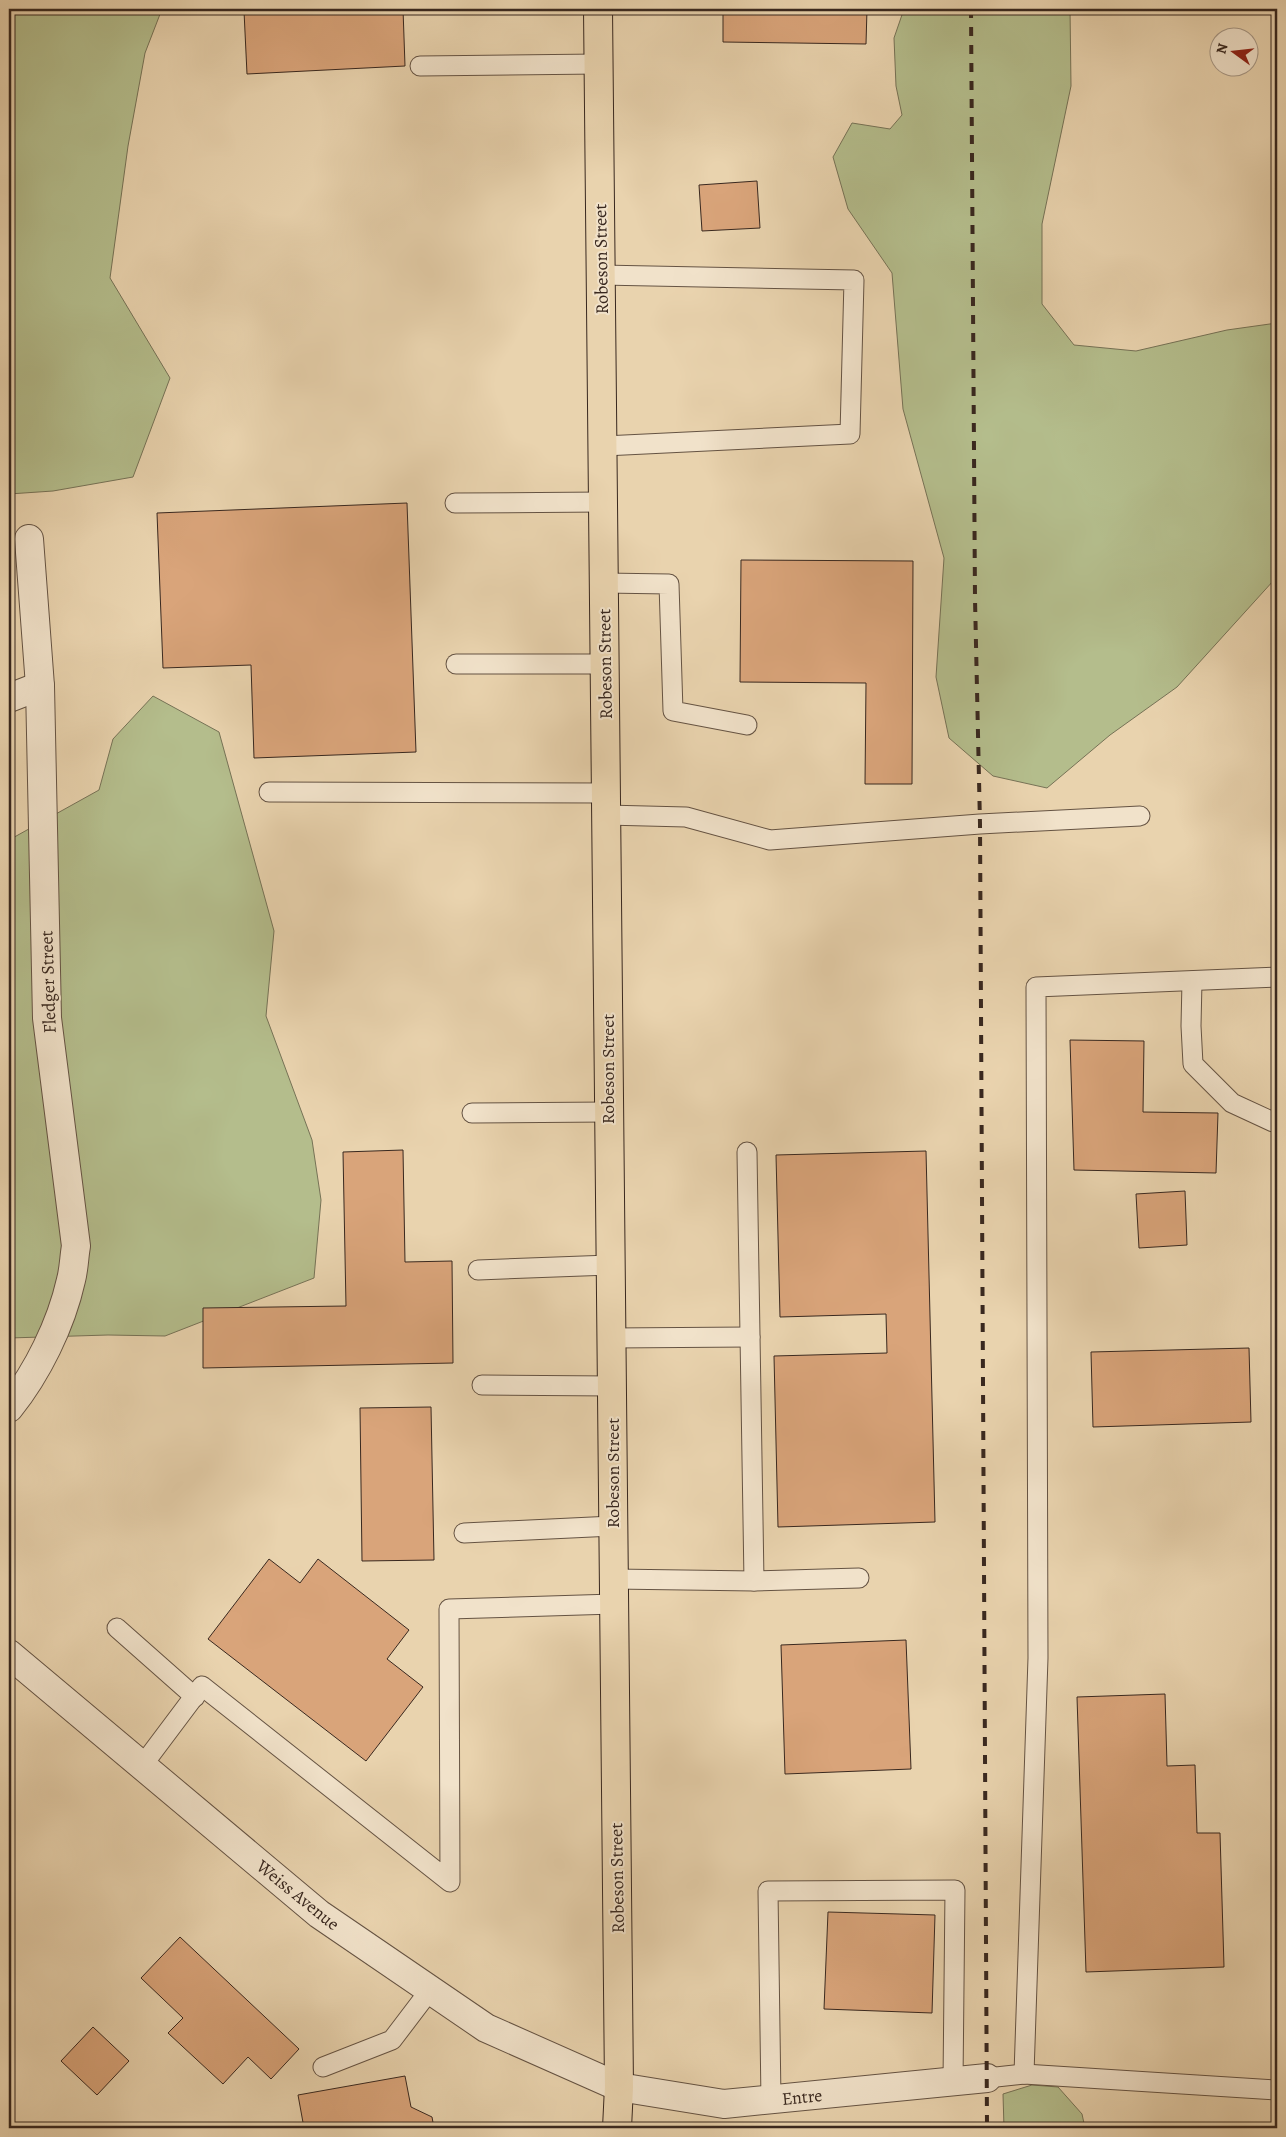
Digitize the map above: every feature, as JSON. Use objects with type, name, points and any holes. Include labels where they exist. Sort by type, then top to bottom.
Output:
[{"type":"main road","name":"Robeson Street","points":[[598,9],[604,446],[608,1112],[619,2087],[617,2128]]},
{"type":"street","name":"Fledger Street","points":[[9,1408],[18,1397],[55,1328],[72,1279],[76,1246],[47,1018],[40,686],[29,539]]},
{"type":"street","points":[[9,698],[40,686]]},
{"type":"street","name":"Weiss Avenue","points":[[9,1654],[319,1914],[486,2028],[619,2087]]},
{"type":"street","name":"Entre","points":[[619,2087],[724,2104],[987,2078]]},
{"type":"lane","points":[[420,66],[599,64]]},
{"type":"lane","points":[[601,275],[854,280],[850,434],[604,446]]},
{"type":"lane","points":[[455,503],[603,502]]},
{"type":"lane","points":[[604,583],[669,584],[673,710],[747,725]]},
{"type":"lane","points":[[456,664],[605,664]]},
{"type":"lane","points":[[269,792],[606,804],[686,817],[770,840],[980,824],[1140,816]]},
{"type":"lane","points":[[1024,2074],[1038,1658],[1036,987],[1277,977]]},
{"type":"lane","points":[[1192,980],[1191,1026],[1193,1064],[1232,1103],[1273,1122],[1277,1122]]},
{"type":"lane","points":[[472,1113],[608,1112]]},
{"type":"lane","points":[[747,1152],[754,1581]]},
{"type":"lane","points":[[478,1270],[610,1265]]},
{"type":"lane","points":[[611,1338],[750,1337]]},
{"type":"lane","points":[[482,1385],[612,1386]]},
{"type":"lane","points":[[464,1533],[613,1526]]},
{"type":"lane","points":[[142,1766],[202,1686],[450,1882],[448,1609],[614,1592],[754,1581],[859,1578]]},
{"type":"lane","points":[[117,1628],[195,1697]]},
{"type":"lane","points":[[771,2100],[768,1891],[955,1890],[953,2082]]},
{"type":"lane","points":[[323,2067],[392,2040],[430,1990]]},
{"type":"lane","points":[[987,2078],[1024,2074],[1277,2090]]},
{"type":"green space","points":[[9,9],[162,9],[145,53],[128,146],[110,278],[170,378],[133,477],[53,491],[9,494]]},
{"type":"green space","points":[[904,9],[1070,9],[1071,86],[1042,224],[1042,304],[1074,345],[1136,351],[1227,330],[1277,323],[1277,571],[1274,580],[1177,687],[1110,735],[1047,788],[993,776],[949,738],[936,677],[944,558],[903,409],[892,273],[848,209],[833,157],[852,123],[890,129],[902,115],[896,86],[894,38]]},
{"type":"green space","points":[[153,696],[219,732],[274,931],[266,1016],[312,1140],[321,1200],[314,1278],[165,1336],[108,1335],[9,1338],[9,840],[99,790],[113,739]]},
{"type":"green space","points":[[1032,2085],[1058,2087],[1082,2114],[1085,2128],[1004,2128],[1003,2094]]},
{"type":"building","points":[[403,9],[405,66],[247,74],[244,11]]},
{"type":"building","points":[[723,9],[867,9],[866,44],[723,42]]},
{"type":"building","points":[[757,181],[760,228],[702,231],[699,185]]},
{"type":"building","points":[[407,503],[416,752],[254,758],[251,665],[163,668],[157,513]]},
{"type":"building","points":[[741,560],[913,561],[912,784],[865,784],[866,683],[740,682]]},
{"type":"building","points":[[1070,1040],[1144,1041],[1143,1112],[1218,1113],[1216,1173],[1074,1170]]},
{"type":"building","points":[[403,1150],[405,1262],[452,1261],[453,1363],[203,1368],[203,1308],[346,1306],[343,1152]]},
{"type":"building","points":[[926,1151],[935,1522],[778,1527],[774,1356],[887,1353],[886,1314],[780,1317],[776,1155]]},
{"type":"building","points":[[1185,1191],[1187,1245],[1139,1248],[1136,1194]]},
{"type":"building","points":[[1249,1348],[1251,1422],[1093,1427],[1091,1352]]},
{"type":"building","points":[[431,1407],[434,1560],[362,1561],[360,1408]]},
{"type":"building","points":[[269,1559],[300,1583],[318,1559],[409,1630],[387,1659],[423,1687],[366,1761],[208,1639]]},
{"type":"building","points":[[906,1640],[911,1769],[785,1774],[781,1645]]},
{"type":"building","points":[[1165,1694],[1167,1766],[1195,1765],[1197,1833],[1220,1833],[1224,1967],[1086,1972],[1077,1697]]},
{"type":"building","points":[[828,1912],[935,1915],[932,2013],[824,2009]]},
{"type":"building","points":[[180,1937],[299,2049],[271,2079],[248,2057],[223,2084],[168,2033],[183,2018],[141,1978]]},
{"type":"building","points":[[93,2027],[129,2061],[97,2095],[61,2061]]},
{"type":"building","points":[[405,2076],[411,2107],[432,2117],[434,2128],[304,2128],[298,2095]]},
{"type":"railway","points":[[971,9],[975,599],[980,824],[987,2128]]}]
